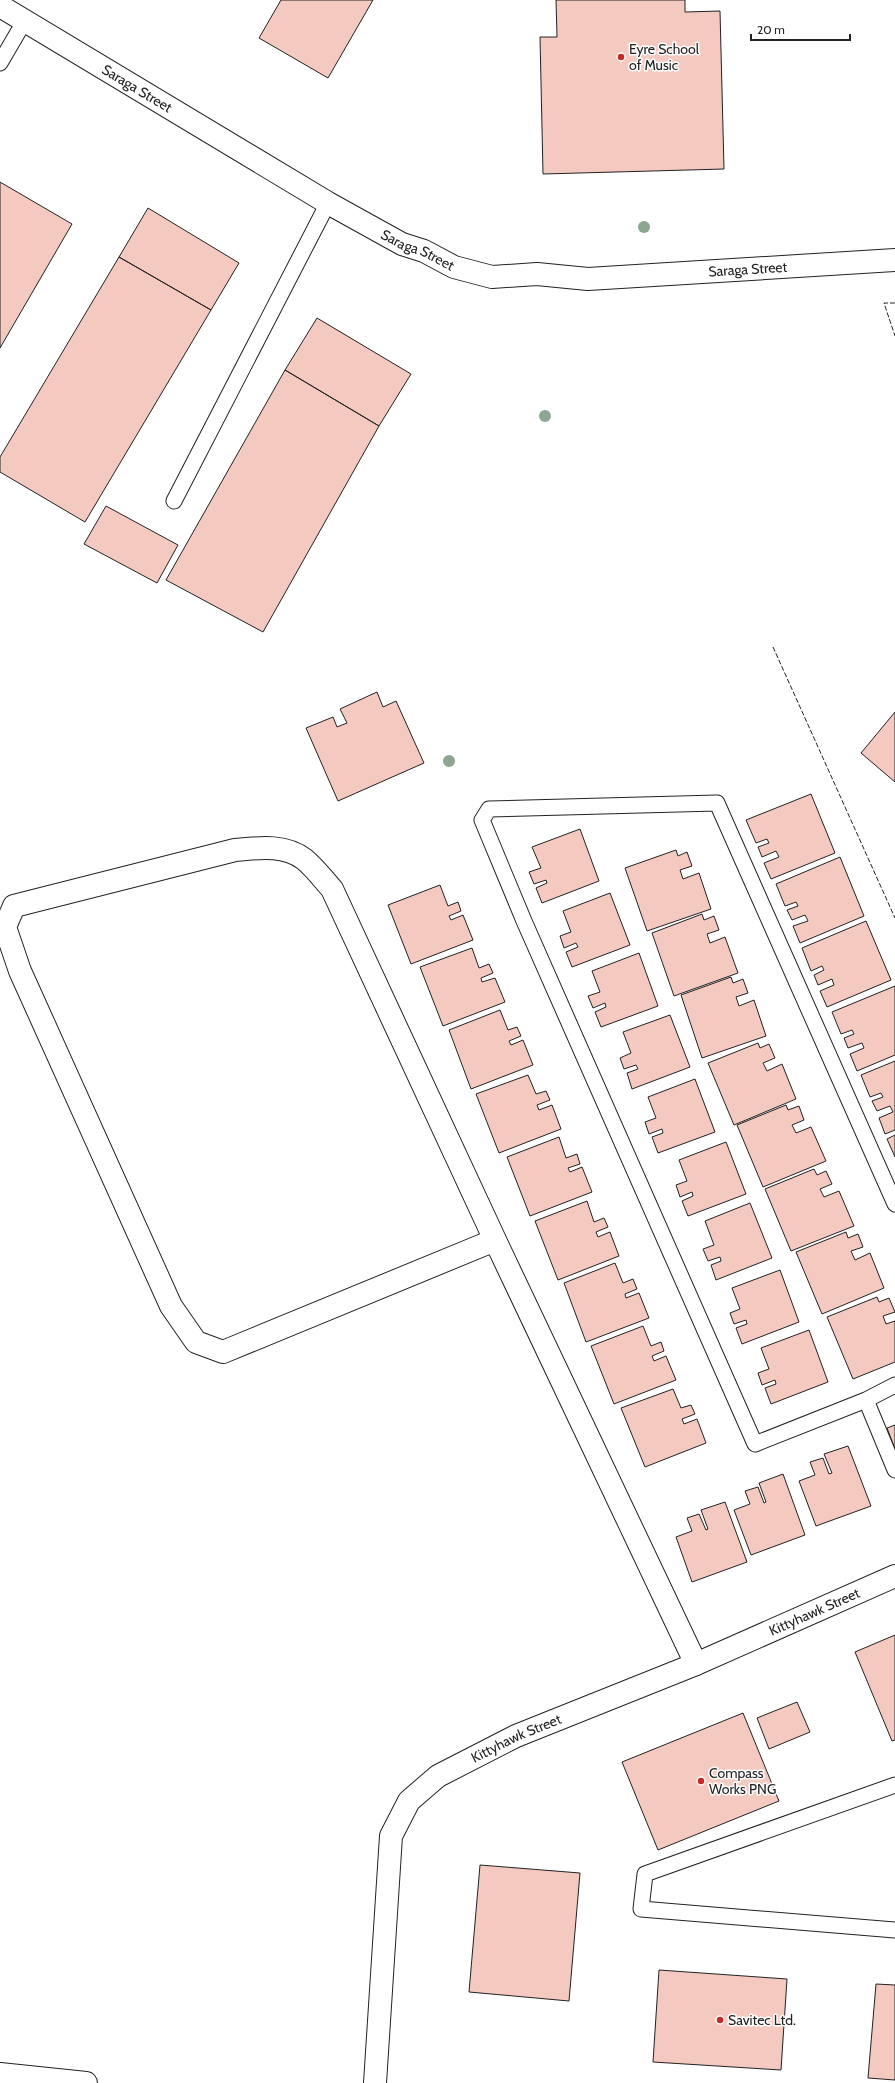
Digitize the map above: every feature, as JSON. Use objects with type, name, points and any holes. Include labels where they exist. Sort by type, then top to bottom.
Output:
[{"type":"street","name":"Saraga Street","points":[[0,6],[24,22],[328,203],[402,244],[424,251],[454,267],[492,277],[537,274],[588,279],[895,260]]},
{"type":"street","points":[[495,1240],[223,1352],[196,1342],[171,1306],[20,971],[5,927],[14,906],[235,850],[259,847],[281,848],[304,859],[332,888],[495,1240],[696,1664]]},
{"type":"street","name":"Kittyhawk Street","points":[[375,2083],[391,1836],[409,1801],[438,1776],[516,1736],[696,1664],[895,1576]]},
{"type":"street","points":[[0,2074],[86,2083]]},
{"type":"lane","points":[[0,63],[24,22]]},
{"type":"lane","points":[[174,501],[328,203]]},
{"type":"lane","points":[[895,1204],[717,803],[488,809],[482,820],[524,921],[755,1444],[866,1400],[895,1385]]},
{"type":"lane","points":[[866,1400],[895,1470]]},
{"type":"lane","points":[[895,1785],[645,1874],[641,1908],[895,1930]]},
{"type":"building","points":[[281,0],[373,0],[328,78],[259,38]]},
{"type":"building","points":[[556,0],[685,0],[685,12],[720,11],[724,169],[543,174],[540,37],[557,37]]},
{"type":"building","points":[[0,182],[72,224],[0,348]]},
{"type":"building","points":[[148,208],[239,263],[211,310],[119,257]]},
{"type":"building","points":[[119,257],[211,310],[85,522],[0,472],[0,457]]},
{"type":"building","points":[[317,318],[411,374],[379,426],[285,370]]},
{"type":"building","points":[[285,370],[379,426],[263,632],[166,580]]},
{"type":"building","points":[[106,506],[178,545],[157,583],[84,544]]},
{"type":"building","points":[[377,692],[383,707],[396,701],[424,763],[338,801],[306,728],[333,717],[337,727],[347,723],[340,709]]},
{"type":"building","points":[[895,712],[895,782],[861,753]]},
{"type":"building","points":[[811,794],[835,853],[771,879],[764,863],[779,857],[776,851],[762,857],[758,847],[769,843],[767,839],[756,843],[746,820]]},
{"type":"building","points":[[580,829],[599,881],[542,903],[536,888],[547,883],[546,880],[534,884],[529,872],[541,868],[532,847]]},
{"type":"building","points":[[676,850],[678,856],[687,852],[692,866],[680,870],[683,879],[699,873],[711,909],[647,931],[625,868]]},
{"type":"building","points":[[840,857],[864,916],[800,943],[793,926],[808,921],[805,915],[792,920],[787,910],[798,906],[796,902],[785,906],[776,884]]},
{"type":"building","points":[[440,885],[448,906],[458,902],[461,911],[449,916],[451,920],[463,915],[473,940],[411,964],[388,905]]},
{"type":"building","points":[[610,893],[630,945],[572,967],[566,952],[578,947],[576,943],[564,948],[560,936],[571,932],[563,911]]},
{"type":"building","points":[[702,914],[704,920],[714,916],[719,930],[707,934],[710,943],[725,937],[738,973],[674,996],[652,933]]},
{"type":"building","points":[[866,921],[891,980],[827,1007],[820,991],[834,985],[832,979],[818,985],[814,975],[824,970],[822,966],[811,971],[802,948]]},
{"type":"building","points":[[472,948],[479,968],[489,964],[493,973],[481,978],[482,982],[495,978],[505,1002],[443,1026],[420,967]]},
{"type":"building","points":[[639,953],[658,1006],[601,1027],[595,1012],[606,1007],[605,1003],[593,1008],[588,996],[600,992],[592,971]]},
{"type":"building","points":[[731,977],[733,983],[743,979],[748,993],[736,997],[739,1006],[754,1000],[766,1036],[702,1058],[681,995]]},
{"type":"building","points":[[895,986],[895,1055],[857,1071],[850,1054],[864,1048],[862,1043],[848,1048],[844,1038],[854,1034],[852,1030],[841,1034],[832,1012]]},
{"type":"building","points":[[500,1010],[508,1030],[517,1027],[521,1036],[509,1041],[511,1045],[523,1040],[533,1065],[471,1089],[449,1030]]},
{"type":"building","points":[[670,1015],[690,1067],[632,1089],[627,1073],[638,1069],[636,1065],[624,1069],[620,1058],[631,1053],[623,1032]]},
{"type":"building","points":[[758,1043],[760,1048],[769,1044],[775,1058],[763,1063],[767,1071],[782,1064],[796,1099],[734,1125],[708,1063]]},
{"type":"building","points":[[895,1061],[895,1130],[885,1134],[879,1118],[893,1112],[890,1106],[877,1111],[872,1101],[883,1097],[881,1093],[870,1097],[861,1075]]},
{"type":"building","points":[[528,1075],[536,1094],[546,1091],[550,1100],[537,1105],[539,1110],[552,1105],[561,1129],[499,1153],[476,1094]]},
{"type":"building","points":[[695,1079],[715,1132],[658,1153],[652,1137],[663,1133],[662,1129],[649,1134],[645,1122],[656,1118],[648,1097]]},
{"type":"building","points":[[786,1105],[788,1110],[799,1106],[804,1120],[792,1125],[796,1133],[811,1127],[826,1161],[763,1187],[737,1125]]},
{"type":"building","points":[[895,1135],[895,1157],[887,1139]]},
{"type":"building","points":[[559,1137],[566,1158],[577,1154],[580,1164],[568,1168],[570,1172],[582,1167],[592,1192],[530,1216],[507,1157]]},
{"type":"building","points":[[726,1142],[746,1194],[688,1216],[682,1201],[693,1196],[692,1192],[680,1197],[676,1185],[687,1181],[679,1160]]},
{"type":"building","points":[[814,1169],[817,1175],[826,1171],[832,1184],[820,1189],[824,1197],[839,1191],[854,1226],[791,1251],[765,1189]]},
{"type":"building","points":[[587,1201],[594,1222],[604,1218],[608,1227],[596,1232],[598,1237],[610,1232],[619,1256],[558,1280],[535,1221]]},
{"type":"building","points":[[750,1203],[772,1258],[716,1280],[711,1265],[721,1261],[720,1257],[708,1261],[703,1249],[714,1245],[705,1221]]},
{"type":"building","points":[[846,1232],[848,1238],[858,1234],[863,1247],[851,1251],[855,1260],[870,1253],[884,1288],[822,1314],[796,1252]]},
{"type":"building","points":[[615,1263],[623,1283],[633,1279],[637,1289],[625,1294],[626,1298],[639,1293],[649,1318],[586,1342],[564,1283]]},
{"type":"building","points":[[780,1270],[799,1322],[742,1344],[736,1328],[747,1324],[746,1320],[734,1324],[730,1313],[740,1309],[732,1288]]},
{"type":"building","points":[[877,1297],[879,1302],[889,1298],[895,1312],[883,1316],[886,1324],[895,1321],[895,1362],[853,1379],[827,1317]]},
{"type":"building","points":[[643,1326],[651,1346],[661,1342],[664,1351],[652,1356],[654,1361],[666,1356],[676,1380],[614,1404],[591,1346]]},
{"type":"building","points":[[809,1330],[828,1382],[771,1404],[765,1388],[776,1384],[775,1380],[762,1385],[758,1373],[769,1369],[761,1348]]},
{"type":"building","points":[[673,1389],[681,1408],[691,1405],[695,1414],[682,1419],[684,1424],[697,1419],[706,1443],[645,1467],[621,1408]]},
{"type":"building","points":[[895,1425],[895,1449],[887,1428]]},
{"type":"building","points":[[848,1446],[871,1506],[816,1526],[799,1481],[815,1475],[810,1462],[823,1458],[829,1474],[832,1473],[824,1454]]},
{"type":"building","points":[[783,1474],[805,1535],[751,1555],[734,1510],[750,1504],[745,1491],[758,1487],[764,1503],[766,1502],[759,1483]]},
{"type":"building","points":[[725,1502],[747,1562],[692,1582],[676,1537],[692,1531],[687,1518],[699,1514],[706,1530],[708,1529],[701,1510]]},
{"type":"building","points":[[895,1635],[895,1740],[892,1741],[855,1652]]},
{"type":"building","points":[[797,1702],[810,1732],[769,1749],[757,1718]]},
{"type":"building","name":"Compass Works PNG","points":[[743,1713],[779,1801],[658,1850],[622,1762]]},
{"type":"building","points":[[480,1865],[580,1873],[569,2001],[469,1992]]},
{"type":"building","name":"Savitec Ltd.","points":[[659,1970],[787,1979],[781,2070],[653,2062]]},
{"type":"building","points":[[876,1984],[895,1985],[895,2080],[868,2078]]},
{"type":"fence","points":[[895,303],[884,303],[895,336]]},
{"type":"fence","points":[[773,647],[895,918]]},
{"type":"place","name":"Eyre School of Music","points":[[621,57]]},
{"type":"place","name":"Compass Works PNG","points":[[701,1781]]},
{"type":"place","name":"Savitec Ltd.","points":[[720,2020]]}]
